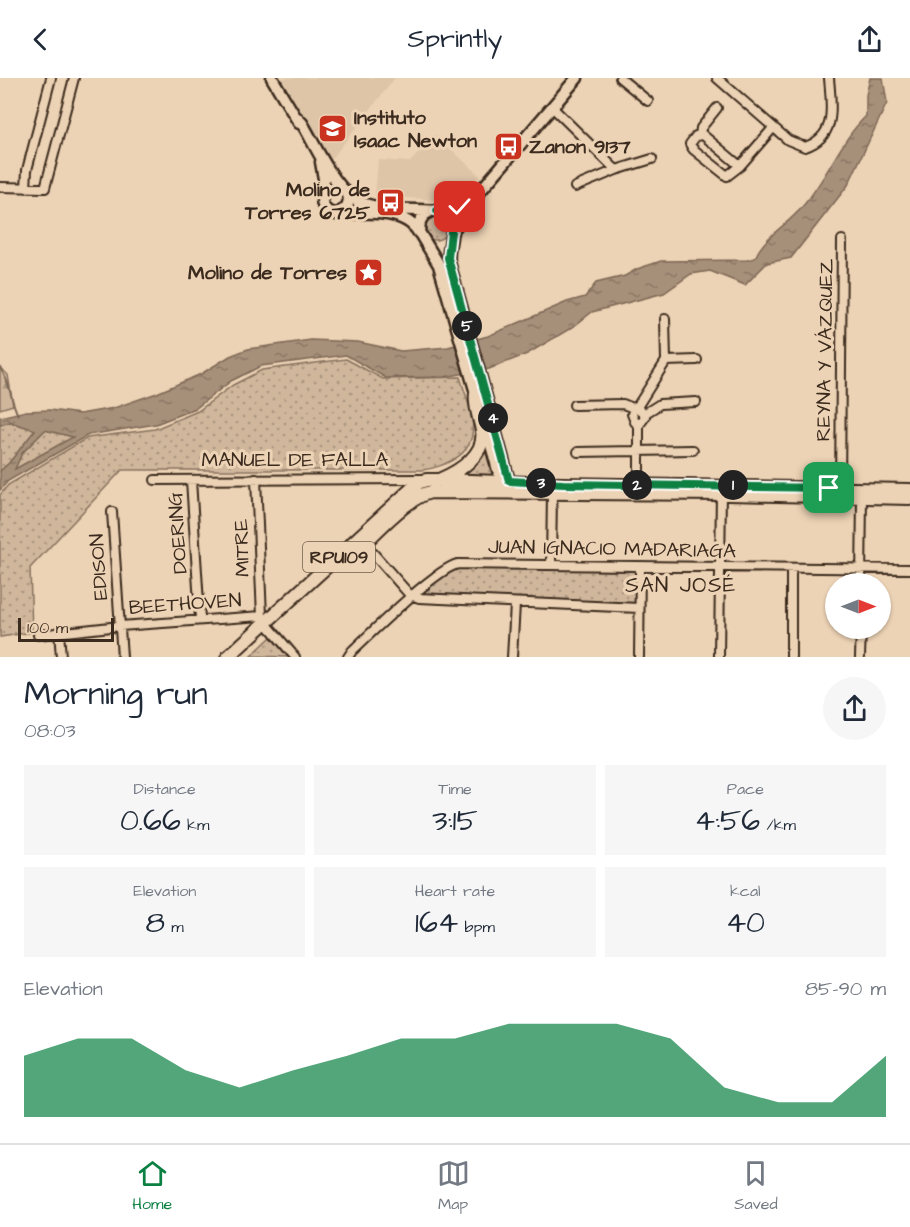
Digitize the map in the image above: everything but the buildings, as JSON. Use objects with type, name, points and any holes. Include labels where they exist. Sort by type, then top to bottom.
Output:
[{"type":"main road","points":[[272,78],[321,162],[324,179],[322,197],[325,209],[336,214],[400,217],[412,224],[439,265],[457,311]]},
{"type":"main road","points":[[476,196],[454,210],[434,211],[424,215],[418,228],[422,239],[432,245],[441,245],[448,241],[476,196],[577,78]]},
{"type":"main road","points":[[296,117],[302,123],[329,170],[355,200],[368,205],[443,212],[450,218],[453,226],[448,258],[457,311],[505,483]]},
{"type":"main road","points":[[322,197],[329,188],[336,186],[345,190],[349,200],[347,208],[336,214]]},
{"type":"main road","points":[[436,480],[462,467],[482,445],[483,436],[475,403],[477,388]]},
{"type":"main road","name":"MANUEL DE FALLA","points":[[409,489],[422,481],[436,480],[639,485],[721,490]]},
{"type":"main road","points":[[422,494],[429,488],[442,486],[505,483],[549,493]]},
{"type":"main road","name":"RPU109","points":[[236,656],[266,622],[409,489]]},
{"type":"main road","name":"MANUEL DE FALLA","points":[[862,493],[910,489]]},
{"type":"main road","name":"MANUEL DE FALLA","points":[[422,494],[436,492],[721,490],[840,492],[910,498]]},
{"type":"main road","name":"RPU109","points":[[266,622],[365,544],[407,504],[422,494]]},
{"type":"street","points":[[26,188],[27,170],[51,78]]},
{"type":"street","points":[[0,187],[45,188],[74,78]]},
{"type":"street","points":[[620,78],[648,101]]},
{"type":"street","points":[[717,78],[773,128],[797,145],[805,147],[813,145],[825,134],[829,124],[831,108],[829,81]]},
{"type":"street","points":[[552,107],[616,170]]},
{"type":"street","points":[[700,135],[701,128],[717,108]]},
{"type":"street","points":[[700,135],[690,144],[693,149],[727,176],[740,166],[773,128]]},
{"type":"street","points":[[700,135],[740,166]]},
{"type":"street","points":[[575,187],[616,170],[652,159]]},
{"type":"street","name":"REYNA Y VÁZQUEZ","points":[[840,492],[842,240]]},
{"type":"street","points":[[639,425],[633,418],[635,408],[666,361],[665,319]]},
{"type":"street","points":[[666,361],[697,360]]},
{"type":"street","points":[[644,414],[660,404],[696,402]]},
{"type":"street","points":[[574,405],[623,404],[644,414]]},
{"type":"street","points":[[639,485],[639,425],[644,419],[644,414]]},
{"type":"street","points":[[578,452],[693,450]]},
{"type":"street","name":"MITRE","points":[[256,479],[266,622]]},
{"type":"street","name":"MANUEL DE FALLA","points":[[400,479],[409,489]]},
{"type":"street","name":"MANUEL DE FALLA","points":[[155,480],[436,480]]},
{"type":"street","name":"DOERING","points":[[191,480],[200,619]]},
{"type":"street","points":[[719,657],[721,490]]},
{"type":"street","points":[[549,493],[551,565]]},
{"type":"street","points":[[862,493],[862,573]]},
{"type":"street","name":"EDISON","points":[[112,512],[122,657]]},
{"type":"street","points":[[365,544],[413,596],[515,604],[639,608]]},
{"type":"street","name":"JUAN IGNACIO MADARIAGA","points":[[348,657],[413,596],[451,565],[910,569]]},
{"type":"street","points":[[639,657],[640,567]]},
{"type":"street","points":[[791,568],[791,657]]},
{"type":"street","points":[[512,657],[515,604]]},
{"type":"street","name":"BEETHOVEN","points":[[38,635],[200,619],[266,622]]},
{"type":"street","points":[[266,622],[295,657]]},
{"type":"street","points":[[59,632],[61,657]]},
{"type":"street","points":[[860,657],[861,639]]},
{"type":"shaded area","name":"Instituto Isaac Newton","points":[[279,78],[395,78],[330,161]]},
{"type":"shaded area","points":[[436,135],[480,176],[457,201],[375,196],[378,160],[410,162]]},
{"type":"green space","points":[[435,216],[444,219],[447,228],[444,237],[435,240],[426,237],[423,228],[426,219]]},
{"type":"green space","points":[[346,359],[383,379],[460,377],[470,409],[473,431],[465,450],[448,463],[422,470],[122,470],[30,568],[32,632],[0,637],[0,495],[8,485],[87,438],[155,429],[198,411],[233,385],[262,370]]},
{"type":"green space","points":[[0,367],[8,375],[13,405],[0,409]]},
{"type":"green space","points":[[10,422],[36,429],[0,471],[0,425]]},
{"type":"green space","points":[[45,430],[74,437],[14,470],[22,453]]},
{"type":"green space","points":[[486,445],[496,477],[454,477]]},
{"type":"green space","points":[[458,568],[635,571],[636,605],[423,593],[446,573]]},
{"type":"green space","points":[[271,637],[288,657],[251,656]]},
{"type":"water","points":[[870,78],[883,78],[887,103],[848,185],[791,258],[767,263],[745,285],[710,271],[691,274],[664,293],[592,312],[573,327],[527,354],[489,369],[444,377],[386,378],[346,355],[261,366],[231,381],[196,408],[156,424],[88,435],[8,481],[0,490],[0,471],[35,430],[10,422],[0,425],[0,417],[26,411],[50,410],[80,414],[114,408],[201,374],[230,356],[248,349],[311,340],[358,342],[401,351],[448,347],[488,336],[567,302],[585,297],[596,283],[625,276],[637,269],[661,261],[755,258],[764,243],[811,196],[848,137],[866,116],[866,95]],"holes":[[[45,430],[73,437],[15,469],[22,453]]]},
{"type":"waterway","points":[[0,368],[18,415]]},
{"type":"place","name":"Instituto Isaac Newton","points":[[333,129]]},
{"type":"place","name":"Zanon 9137","points":[[508,147]]},
{"type":"place","name":"Molino de Torres 6725","points":[[391,202]]},
{"type":"place","name":"Molino de Torres","points":[[368,273]]},
{"type":"district","name":"SAN JOSÉ","points":[[681,585]]},
{"type":"route","points":[[460,207],[449,211],[437,211],[446,214],[452,223],[448,258],[509,481],[563,484],[829,488]]}]
